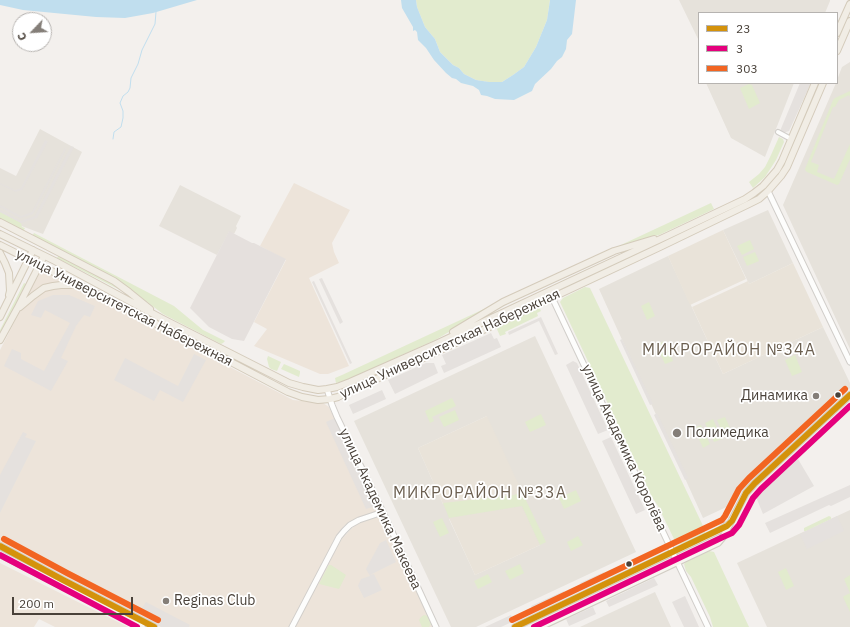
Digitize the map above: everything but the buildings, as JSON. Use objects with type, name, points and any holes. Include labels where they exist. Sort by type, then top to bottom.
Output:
[{"type":"main road","points":[[838,31],[850,4]]},
{"type":"main road","points":[[838,49],[850,21]]},
{"type":"main road","name":"улица Университетская Набережная","points":[[0,234],[290,383],[303,388],[318,390],[328,389],[350,382],[436,344],[745,199],[764,186],[777,170],[815,84]]},
{"type":"main road","name":"улица Университетская Набережная","points":[[0,245],[288,392],[302,397],[318,400],[330,399],[338,397],[552,298],[749,204],[768,191],[779,180],[787,167],[823,84]]},
{"type":"main road","points":[[764,186],[768,191]]},
{"type":"main road","points":[[0,222],[114,281],[161,318]]},
{"type":"main road","points":[[436,344],[503,302],[614,251],[669,235]]},
{"type":"main road","points":[[0,317],[33,250]]},
{"type":"main road","points":[[0,253],[8,269],[10,277],[10,291],[6,305]]},
{"type":"main road","points":[[0,340],[44,256]]},
{"type":"main road","points":[[17,309],[44,288],[61,285],[79,286]]},
{"type":"main road","points":[[540,627],[718,543],[723,538],[746,493],[850,395]]},
{"type":"main road","points":[[515,627],[720,530],[732,521]]},
{"type":"main road","points":[[0,546],[154,627]]},
{"type":"main road","points":[[0,554],[142,627]]},
{"type":"street","points":[[778,132],[791,139]]},
{"type":"street","points":[[768,191],[850,362]]},
{"type":"street","name":"улица Академика Королёва","points":[[549,291],[708,627]]},
{"type":"street","name":"улица Академика Макеева","points":[[328,389],[337,417],[436,627]]},
{"type":"street","points":[[292,627],[339,537],[350,525],[359,520],[383,512]]},
{"type":"shaded area","points":[[679,0],[830,0],[825,12],[698,12],[698,39]]},
{"type":"shaded area","points":[[850,62],[850,349],[783,205],[836,84],[838,84],[838,77],[842,67]]},
{"type":"shaded area","points":[[706,84],[794,84],[765,157],[731,138]]},
{"type":"shaded area","points":[[800,84],[811,84],[789,131],[783,133],[780,131]]},
{"type":"shaded area","points":[[40,129],[82,152],[43,234],[0,218],[0,168],[16,176]]},
{"type":"shaded area","points":[[45,140],[48,141],[22,190],[16,192],[0,184],[15,190],[21,188]]},
{"type":"shaded area","points":[[71,146],[74,147],[37,218],[21,223],[0,212],[0,210],[21,221],[35,216]]},
{"type":"shaded area","points":[[65,148],[66,149],[33,214],[20,218],[0,207],[0,205],[21,216],[32,212]]},
{"type":"shaded area","points":[[294,183],[350,210],[332,243],[339,263],[309,278],[349,366],[328,374],[320,374],[254,346],[267,329],[254,322],[286,260],[260,246]]},
{"type":"shaded area","points":[[180,185],[241,216],[234,234],[229,232],[217,255],[159,226]]},
{"type":"shaded area","points":[[768,210],[793,263],[749,284],[723,230]]},
{"type":"shaded area","points":[[723,230],[746,279],[690,305],[668,256]]},
{"type":"shaded area","points":[[229,231],[286,259],[244,341],[232,339],[209,327],[190,308]]},
{"type":"shaded area","points":[[668,256],[723,374],[823,327],[850,383],[850,388],[742,491],[735,503],[703,518],[599,289]]},
{"type":"shaded area","points":[[793,263],[823,327],[723,374],[692,307],[748,281],[749,284]]},
{"type":"shaded area","points":[[49,270],[293,400],[323,403],[329,407],[377,508],[377,511],[358,518],[345,525],[336,536],[289,627],[161,627],[0,543],[0,350],[37,278],[40,273]]},
{"type":"shaded area","points":[[322,278],[343,322],[340,324],[319,279]]},
{"type":"shaded area","points":[[314,281],[352,363],[350,364],[312,282]]},
{"type":"shaded area","points":[[53,295],[69,295],[95,306],[90,317],[84,315],[76,326],[61,358],[68,361],[51,391],[4,366],[12,349],[21,353],[21,359],[44,371],[70,323],[45,310],[41,318],[31,315],[38,301]]},
{"type":"shaded area","points":[[541,317],[558,354],[555,355],[539,321],[509,335],[508,332]]},
{"type":"shaded area","points":[[491,333],[494,339],[497,338],[501,347],[444,373],[441,366],[446,364],[442,355]]},
{"type":"shaded area","points":[[535,336],[636,552],[476,627],[451,627],[354,421]],"holes":[[[487,416],[443,504],[418,448]],[[449,519],[540,545],[475,575]]]},
{"type":"shaded area","points":[[622,339],[653,404],[650,405],[620,340]]},
{"type":"shaded area","points":[[194,354],[206,360],[183,402],[160,390],[154,401],[114,380],[125,358],[178,386]]},
{"type":"shaded area","points":[[573,361],[577,363],[608,430],[598,434],[566,365]]},
{"type":"shaded area","points":[[426,363],[434,363],[438,373],[395,394],[388,380]]},
{"type":"shaded area","points":[[382,390],[386,399],[353,414],[349,405]]},
{"type":"shaded area","points":[[657,413],[688,478],[685,480],[654,415]]},
{"type":"shaded area","points":[[487,416],[522,492],[514,495],[443,504],[418,448]]},
{"type":"shaded area","points":[[335,418],[376,506],[366,509],[326,422]]},
{"type":"shaded area","points":[[23,432],[27,434],[25,437],[36,441],[0,513],[0,475]]},
{"type":"shaded area","points":[[611,437],[645,510],[636,514],[602,441]]},
{"type":"shaded area","points":[[798,459],[814,486],[763,514],[756,497],[758,491]]},
{"type":"shaded area","points":[[850,485],[850,497],[831,506],[829,505],[770,533],[765,523]]},
{"type":"shaded area","points":[[522,506],[540,545],[475,575],[449,518]]},
{"type":"shaded area","points":[[850,510],[850,627],[767,627],[737,563]]},
{"type":"shaded area","points":[[837,516],[844,531],[807,549],[800,534]]},
{"type":"shaded area","points":[[378,517],[383,519],[434,627],[295,627],[341,540],[356,525]]},
{"type":"shaded area","points":[[386,540],[396,562],[370,575],[374,574],[382,590],[364,598],[358,586],[361,579],[370,576],[366,569],[380,543]]},
{"type":"shaded area","points":[[0,563],[128,627],[55,627],[39,619],[34,627],[0,627]]},
{"type":"shaded area","points":[[604,572],[607,578],[583,589],[580,583]]},
{"type":"shaded area","points":[[654,578],[658,585],[609,607],[606,601]]},
{"type":"shaded area","points":[[564,591],[566,597],[534,612],[531,606]]},
{"type":"shaded area","points":[[655,592],[671,627],[580,627]]},
{"type":"shaded area","points":[[685,596],[699,627],[684,627],[672,602]]},
{"type":"shaded area","points":[[146,602],[190,625],[189,627],[161,627],[147,620],[149,617],[146,615],[147,611],[142,608]]},
{"type":"shaded area","points":[[593,607],[596,614],[569,626],[566,619]]},
{"type":"shaded area","points":[[511,615],[514,621],[501,627],[485,627]]},
{"type":"green space","points":[[416,0],[550,0],[547,20],[536,47],[524,67],[502,82],[488,82],[476,80],[464,74],[440,52],[435,39],[425,27],[417,7]]},
{"type":"green space","points":[[749,84],[752,85],[760,103],[749,109],[740,88]]},
{"type":"green space","points":[[850,91],[850,97],[849,95],[839,100],[835,107],[833,107],[811,162],[819,165],[817,172],[834,179],[850,144],[850,159],[839,184],[837,185],[807,172],[805,169],[833,100]]},
{"type":"green space","points":[[779,137],[783,139],[784,142],[776,160],[765,177],[753,188],[749,182],[765,167]]},
{"type":"green space","points":[[711,203],[714,209],[659,235],[608,251]]},
{"type":"green space","points":[[0,212],[21,223],[22,227],[25,228],[23,232],[0,220]]},
{"type":"green space","points":[[34,233],[174,306],[203,330],[225,341],[221,344],[163,314],[138,295],[32,236]]},
{"type":"green space","points":[[750,240],[754,249],[742,255],[737,246]]},
{"type":"green space","points":[[755,252],[759,261],[747,266],[743,257]]},
{"type":"green space","points":[[59,255],[113,283],[128,294],[57,258]]},
{"type":"green space","points":[[24,283],[26,284],[0,335],[0,330]]},
{"type":"green space","points":[[585,287],[590,288],[705,530],[705,534],[682,545],[675,541],[652,497],[560,302],[563,298]]},
{"type":"green space","points":[[499,302],[437,339],[347,380],[336,383],[335,378]]},
{"type":"green space","points":[[649,302],[655,316],[647,320],[641,306]]},
{"type":"green space","points":[[539,307],[541,311],[537,313],[538,316],[505,332],[506,334],[500,336],[496,327]]},
{"type":"green space","points":[[664,341],[673,361],[665,364],[656,345]]},
{"type":"green space","points":[[795,355],[802,372],[792,376],[785,360]]},
{"type":"green space","points":[[268,356],[281,362],[277,371],[269,367],[267,359]]},
{"type":"green space","points":[[284,364],[300,371],[299,377],[281,369]]},
{"type":"green space","points":[[452,398],[456,406],[432,417],[434,421],[430,423],[425,411]]},
{"type":"green space","points":[[455,410],[459,420],[444,427],[439,417]]},
{"type":"green space","points":[[541,414],[546,425],[530,432],[525,422]]},
{"type":"green space","points":[[725,417],[732,432],[724,436],[717,420]]},
{"type":"green space","points":[[713,419],[722,439],[714,442],[705,423]]},
{"type":"green space","points":[[701,425],[710,444],[703,448],[694,428]]},
{"type":"green space","points":[[576,490],[581,501],[564,509],[559,498]]},
{"type":"green space","points":[[522,492],[546,542],[540,545],[522,506],[449,518],[443,503],[514,495]]},
{"type":"green space","points":[[829,516],[831,519],[804,531],[804,528]]},
{"type":"green space","points":[[442,518],[449,533],[440,537],[433,522]]},
{"type":"green space","points":[[578,536],[583,545],[571,551],[567,542]]},
{"type":"green space","points":[[709,551],[714,552],[749,627],[713,627],[710,617],[691,577],[686,571],[684,564],[688,560]]},
{"type":"green space","points":[[520,564],[524,573],[510,580],[505,571]]},
{"type":"green space","points":[[329,565],[346,575],[339,589],[319,584]]},
{"type":"green space","points":[[786,568],[794,586],[786,590],[778,572]]},
{"type":"green space","points":[[488,574],[492,582],[478,589],[474,581]]},
{"type":"green space","points":[[850,575],[850,593],[844,579]]},
{"type":"green space","points":[[850,593],[850,612],[843,597]]},
{"type":"green space","points":[[424,615],[428,616],[431,624],[429,627],[422,627],[419,620]]},
{"type":"water","points":[[0,0],[197,0],[153,13],[125,18],[96,17],[23,10],[0,5]]},
{"type":"water","points":[[401,0],[416,0],[417,7],[425,27],[435,39],[440,52],[464,74],[476,80],[502,82],[524,67],[536,47],[547,20],[550,0],[576,0],[572,34],[567,40],[566,49],[562,57],[535,84],[532,91],[514,100],[495,99],[481,95],[479,90],[473,86],[461,83],[446,73],[418,40],[417,32],[415,30],[413,31],[413,27],[402,8]]},
{"type":"waterway","points":[[113,139],[114,132],[121,127],[123,118],[123,111],[120,103],[123,96],[130,88],[131,78],[138,64],[142,50],[155,24],[156,12]]},
{"type":"transit line","name":"303","points":[[512,620],[722,520],[739,489],[749,478],[845,389]]},
{"type":"transit line","name":"23","points":[[515,627],[727,526],[732,521],[746,493],[755,483],[850,395]]},
{"type":"transit line","name":"3","points":[[534,627],[732,533],[739,525],[753,498],[761,489],[850,406]]},
{"type":"transit line","name":"303","points":[[4,539],[158,620]]},
{"type":"transit line","name":"23","points":[[0,546],[154,627]]},
{"type":"transit line","name":"3","points":[[0,555],[137,627]]},
{"type":"place","name":"Динамика","points":[[816,396]]},
{"type":"place","name":"Полимедика","points":[[677,433]]},
{"type":"place","name":"Reginas Club","points":[[166,601]]},
{"type":"district","name":"МИКРОРАЙОН №34А","points":[[729,350]]},
{"type":"district","name":"МИКРОРАЙОН №33А","points":[[480,493]]}]
